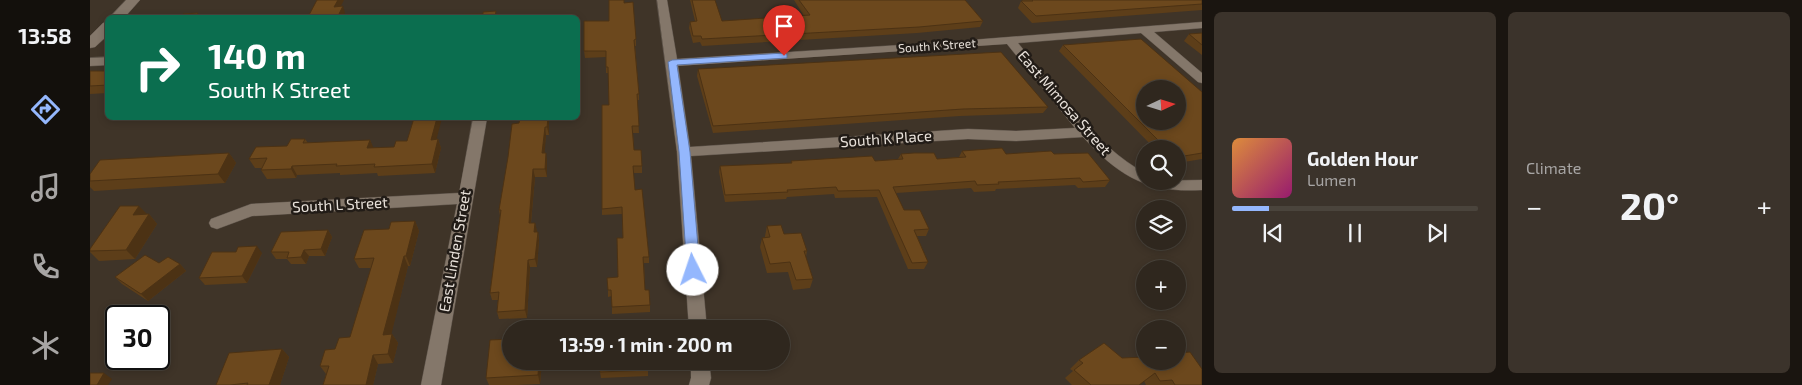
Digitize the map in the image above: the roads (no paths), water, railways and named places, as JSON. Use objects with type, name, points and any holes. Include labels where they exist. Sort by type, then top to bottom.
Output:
[{"type":"street","points":[[119,15],[133,0]]},
{"type":"street","points":[[662,0],[684,152],[697,320]]},
{"type":"street","name":"South K Street","points":[[672,62],[1010,41],[1202,25]]},
{"type":"street","points":[[90,44],[105,29]]},
{"type":"street","points":[[1144,30],[1202,78]]},
{"type":"street","name":"East Mimosa Street","points":[[1010,41],[1087,132],[1117,162],[1136,173]]},
{"type":"street","points":[[90,62],[105,61]]},
{"type":"street","name":"East Linden Street","points":[[431,385],[480,120]]},
{"type":"street","name":"South K Place","points":[[684,152],[968,134],[1016,136],[1087,132]]},
{"type":"street","points":[[1186,184],[1202,185]]},
{"type":"street","name":"South L Street","points":[[216,223],[251,210],[465,198]]},
{"type":"street","points":[[699,385],[701,370]]}]
